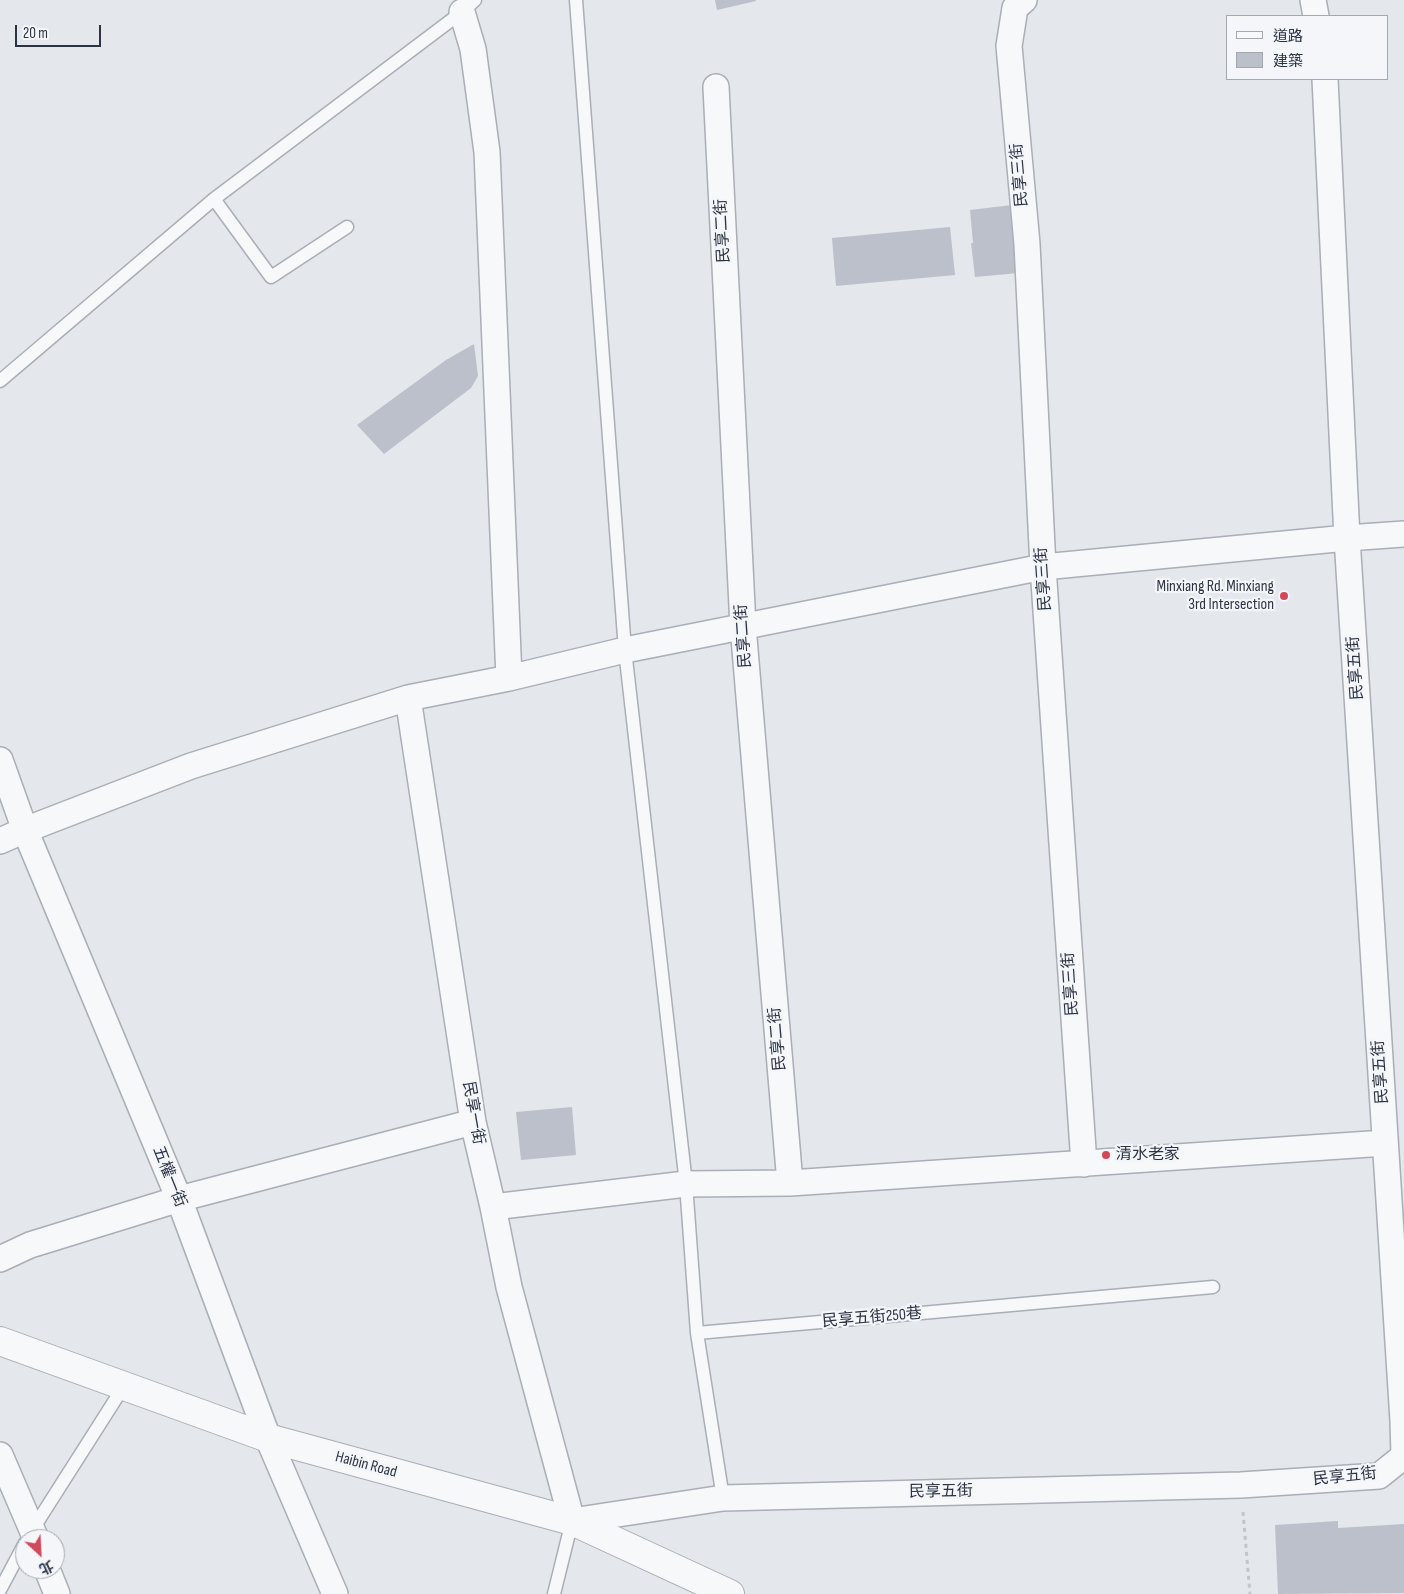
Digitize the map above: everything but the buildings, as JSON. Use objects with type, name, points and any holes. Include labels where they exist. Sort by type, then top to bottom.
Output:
[{"type":"street","name":"民享三街","points":[[1024,0],[1015,8],[1009,46],[1026,244],[1043,567],[1084,1164]]},
{"type":"street","points":[[1312,0],[1316,15]]},
{"type":"street","points":[[469,6],[487,152],[509,678]]},
{"type":"street","name":"民享五街","points":[[572,1521],[723,1498],[1241,1485],[1379,1476],[1404,1456],[1347,538],[1325,80]]},
{"type":"street","name":"民享二街","points":[[716,87],[743,626],[790,1183]]},
{"type":"street","points":[[0,841],[191,766],[408,698],[509,678],[625,650],[1043,567],[1404,534]]},
{"type":"street","name":"民享一街","points":[[408,698],[473,1122],[509,1287],[572,1521]]},
{"type":"street","name":"五權一街","points":[[0,760],[26,830],[179,1200],[268,1438],[335,1594]]},
{"type":"street","points":[[0,1259],[30,1245],[179,1200],[473,1122]]},
{"type":"street","points":[[493,1207],[686,1184],[790,1183],[1385,1143]]},
{"type":"street","name":"Haibin Road","points":[[0,1341],[268,1438],[572,1521],[730,1594]]},
{"type":"street","points":[[0,1455],[27,1529]]},
{"type":"street","points":[[51,1579],[57,1594]]},
{"type":"lane","points":[[576,0],[625,650],[686,1184],[697,1333],[723,1498]]},
{"type":"lane","points":[[0,381],[214,199],[469,6]]},
{"type":"lane","points":[[214,199],[271,277],[347,227]]},
{"type":"lane","name":"民享五街250巷","points":[[697,1333],[1213,1288]]},
{"type":"lane","points":[[36,1529],[124,1386]]},
{"type":"lane","points":[[554,1594],[572,1521]]},
{"type":"lane","points":[[0,1590],[15,1564]]},
{"type":"path","points":[[1241,1485],[1250,1594]]},
{"type":"place","name":"Minxiang Rd. Minxiang 3rd Intersection","points":[[1284,596]]},
{"type":"place","name":"清水老家","points":[[1106,1155]]}]
